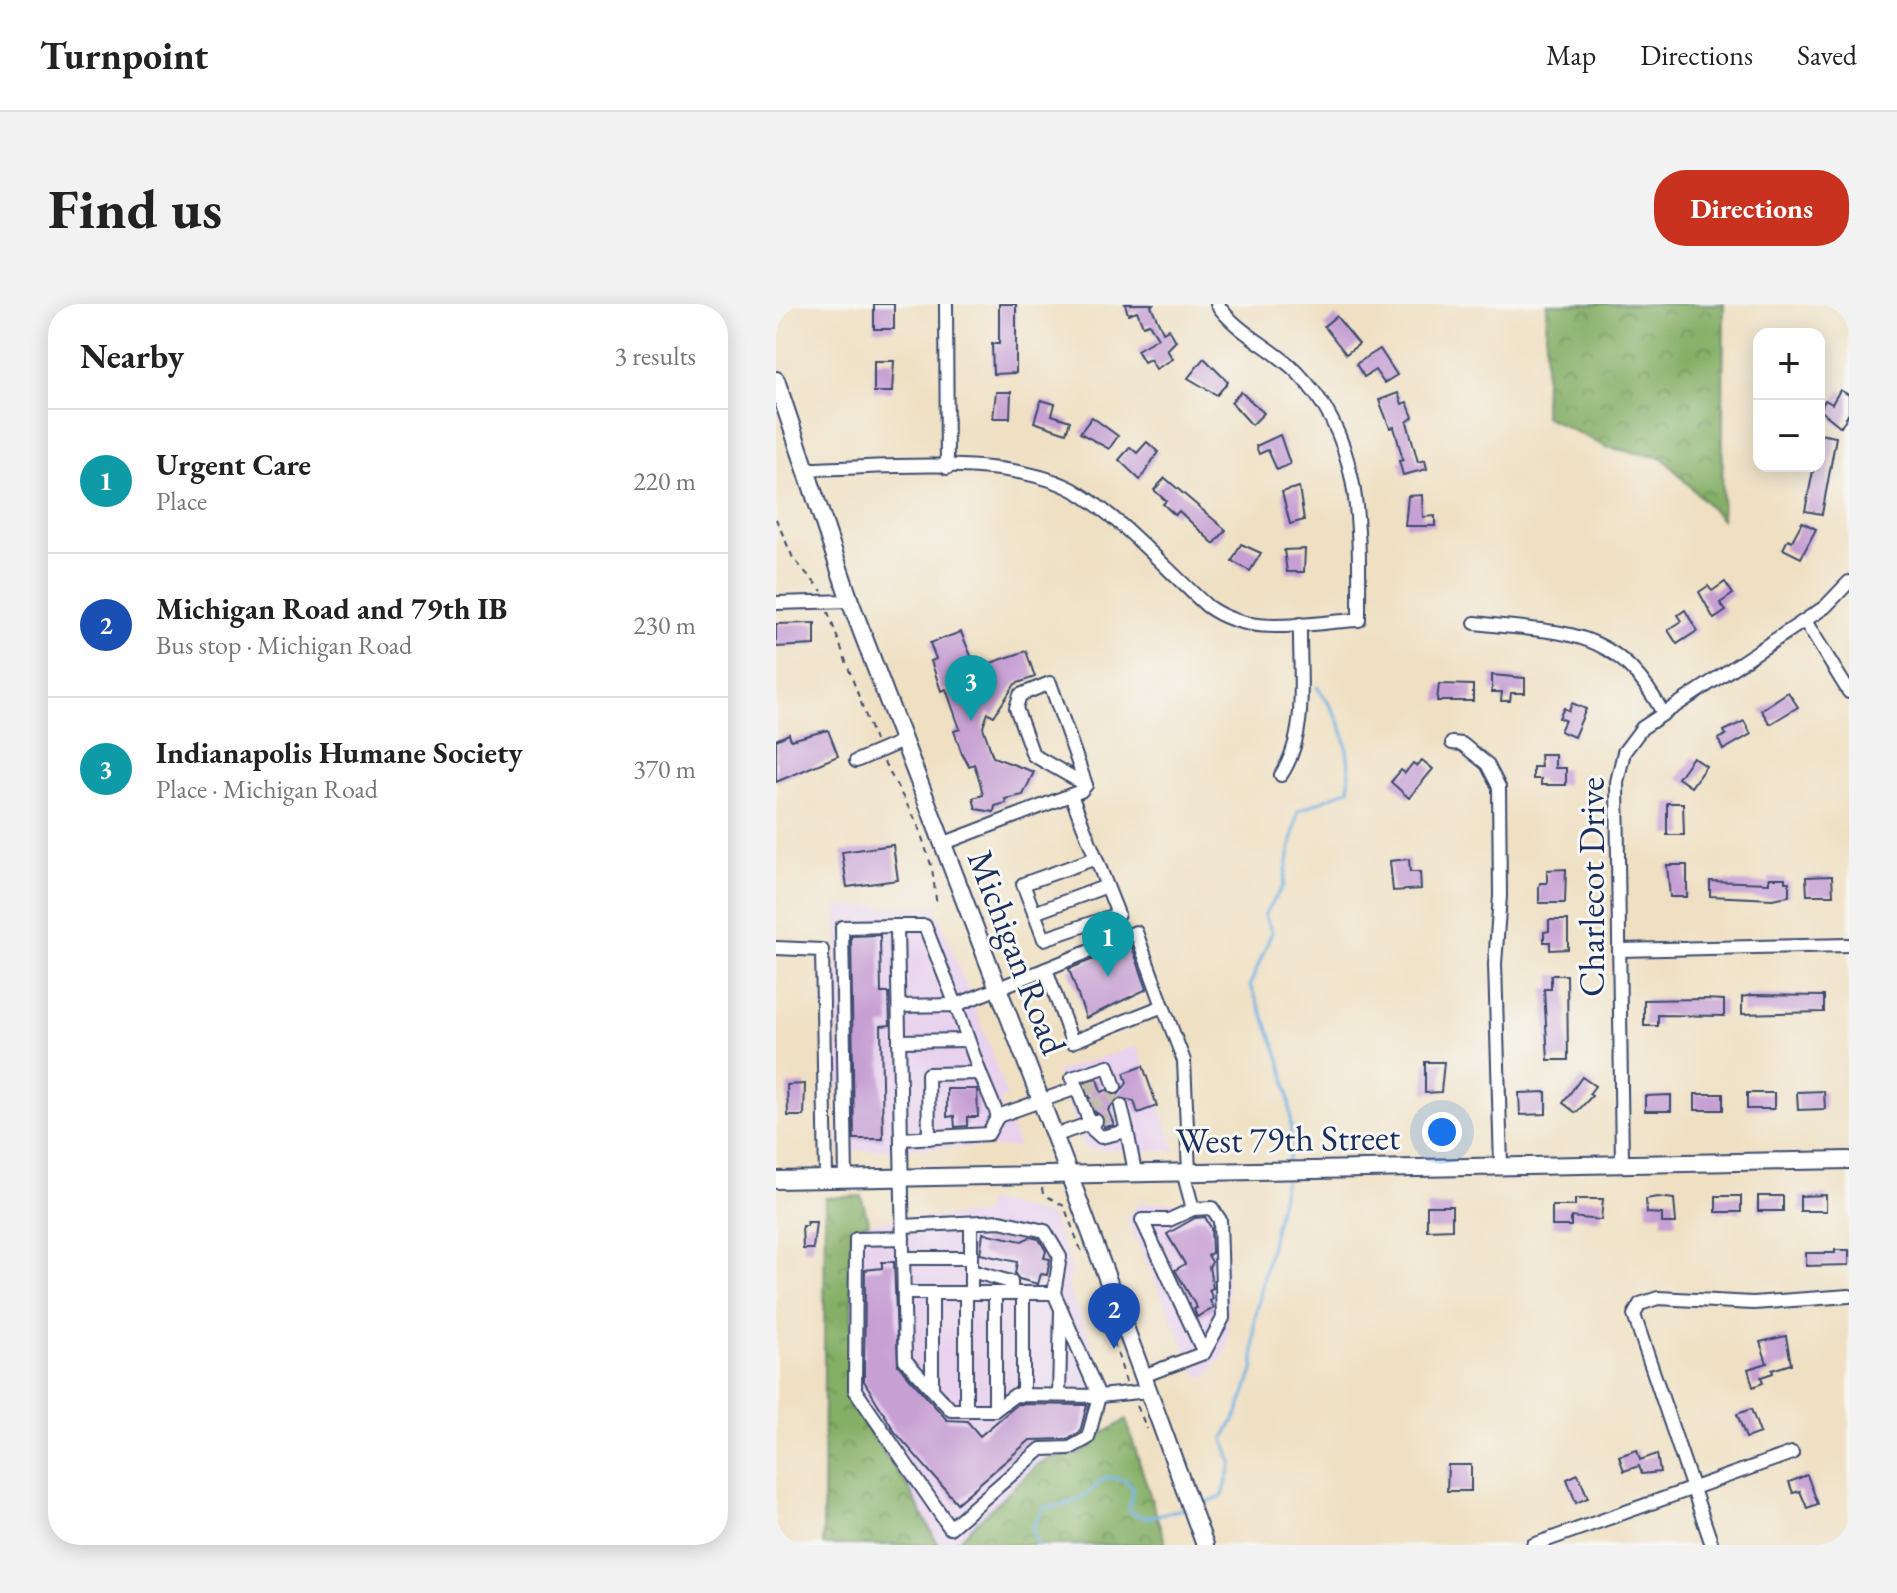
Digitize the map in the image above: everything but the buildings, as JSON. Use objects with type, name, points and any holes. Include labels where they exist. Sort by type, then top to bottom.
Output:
[{"type":"main road","name":"Michigan Road","points":[[776,380],[850,601],[1069,1174],[1204,1541]]},
{"type":"main road","name":"West 79th Street","points":[[776,1180],[1849,1160]]},
{"type":"street","points":[[946,304],[947,468]]},
{"type":"street","points":[[808,469],[1017,470],[1055,481],[1087,499],[1219,615],[1249,626],[1359,620],[1358,500],[1349,460],[1337,428],[1299,374],[1235,323],[1217,304]]},
{"type":"street","name":"Charlecot Drive","points":[[1622,1164],[1618,770],[1633,737],[1663,713],[1829,604],[1849,582]]},
{"type":"street","points":[[776,603],[850,601]]},
{"type":"street","points":[[1805,621],[1849,692]]},
{"type":"street","points":[[1475,623],[1574,635],[1601,644],[1634,668],[1663,713]]},
{"type":"street","points":[[1281,775],[1297,740],[1300,624]]},
{"type":"street","points":[[1050,683],[1086,785],[1033,755],[1016,708],[1020,695],[1050,683]]},
{"type":"street","points":[[856,761],[903,741]]},
{"type":"street","points":[[1452,743],[1462,744],[1487,764],[1499,787],[1500,896],[1495,964],[1501,1166]]},
{"type":"street","points":[[942,844],[1071,795],[1086,785]]},
{"type":"street","points":[[1071,795],[1096,858],[1118,914],[1044,939],[1023,884],[1096,858]]},
{"type":"street","points":[[1034,913],[1107,886]]},
{"type":"street","points":[[897,926],[905,1360],[951,1410],[995,1410],[1015,1395],[1099,1396],[1130,1392],[1204,1353],[1223,1318],[1220,1220],[1212,1208],[1193,1209],[1169,1220],[1142,1220],[1204,1353]]},
{"type":"street","points":[[846,1179],[842,927],[925,926],[998,1116]]},
{"type":"street","points":[[899,1006],[956,1005],[1136,932],[1184,1061],[1186,1172],[1193,1209]]},
{"type":"street","points":[[1619,950],[1849,945]]},
{"type":"street","points":[[776,948],[822,950],[826,1179]]},
{"type":"street","points":[[1046,969],[1072,1042],[1163,1006]]},
{"type":"street","points":[[899,1041],[968,1040]]},
{"type":"street","points":[[1099,1085],[1114,1084],[1108,1066],[1072,1078],[1101,1137],[1127,1131]]},
{"type":"street","points":[[900,1074],[980,1073]]},
{"type":"street","points":[[928,1074],[929,1138]]},
{"type":"street","points":[[902,1139],[988,1134],[998,1116],[1080,1090]]},
{"type":"street","points":[[1118,1112],[1127,1131],[1135,1172]]},
{"type":"street","points":[[1054,1136],[1093,1122]]},
{"type":"street","points":[[1000,1221],[1045,1231],[1060,1257],[1054,1293],[1099,1396],[1088,1438],[1070,1448],[1041,1449],[950,1528],[855,1390],[856,1239],[903,1232],[1000,1221]]},
{"type":"street","points":[[966,1410],[971,1223]]},
{"type":"street","points":[[903,1258],[971,1264],[1011,1282],[1017,1293],[1023,1395]]},
{"type":"street","points":[[904,1293],[1054,1293]]},
{"type":"street","points":[[932,1293],[932,1389]]},
{"type":"street","points":[[995,1293],[995,1410]]},
{"type":"street","points":[[1712,1545],[1634,1315],[1640,1304],[1658,1298],[1753,1303],[1849,1296]]},
{"type":"street","points":[[1059,1395],[1061,1308]]},
{"type":"street","points":[[1533,1545],[1792,1453]]},
{"type":"path","points":[[776,519],[793,558],[821,585],[879,751],[918,825],[932,868],[937,907]]},
{"type":"path","points":[[1043,1194],[1064,1206],[1085,1260]]},
{"type":"path","points":[[1106,1315],[1130,1392],[1149,1433]]},
{"type":"shaded area","points":[[935,906],[994,1057],[980,1059],[993,1058],[1007,1097],[999,1101],[1019,1147],[921,1148],[916,1059],[920,1148],[839,1151],[837,907]]},
{"type":"shaded area","points":[[1137,1046],[1176,1151],[1086,1149],[1056,1072]]},
{"type":"shaded area","points":[[987,1200],[1051,1216],[1072,1269],[1068,1287],[1107,1379],[1095,1438],[1081,1454],[1050,1458],[1037,1465],[953,1545],[938,1545],[926,1519],[850,1403],[853,1226],[898,1218],[983,1215]]},
{"type":"shaded area","points":[[1227,1201],[1228,1349],[1206,1379],[1197,1374],[1127,1219],[1139,1203]]},
{"type":"green space","points":[[1547,304],[1724,304],[1722,520],[1663,458],[1606,447],[1544,416]]},
{"type":"green space","points":[[861,1196],[869,1223],[853,1227],[850,1403],[910,1490],[938,1545],[823,1545],[825,1198]]},
{"type":"green space","points":[[1126,1420],[1166,1545],[953,1545],[1037,1465],[1050,1458],[1081,1454],[1095,1438]]},
{"type":"waterway","points":[[1288,1163],[1291,1138],[1288,1093],[1277,1050],[1250,985],[1272,932],[1264,915],[1283,886],[1298,811],[1349,789],[1344,735],[1334,712],[1317,687]]},
{"type":"waterway","points":[[1198,1505],[1223,1496],[1232,1463],[1224,1439],[1239,1411],[1254,1368],[1254,1323],[1286,1175]]},
{"type":"waterway","points":[[1037,1545],[1032,1527],[1044,1507],[1078,1499],[1106,1477],[1126,1480],[1133,1488],[1129,1511],[1144,1518],[1187,1508]]},
{"type":"tunnel","points":[[1085,1090],[1099,1085]]},
{"type":"tunnel","points":[[1091,1105],[1118,1095]]},
{"type":"tunnel","points":[[1097,1121],[1111,1116]]},
{"type":"place","name":"Indianapolis Humane Society","points":[[971,721]]},
{"type":"place","name":"Urgent Care","points":[[1108,977]]},
{"type":"place","name":"Michigan Road and 79th IB","points":[[1114,1349]]}]
